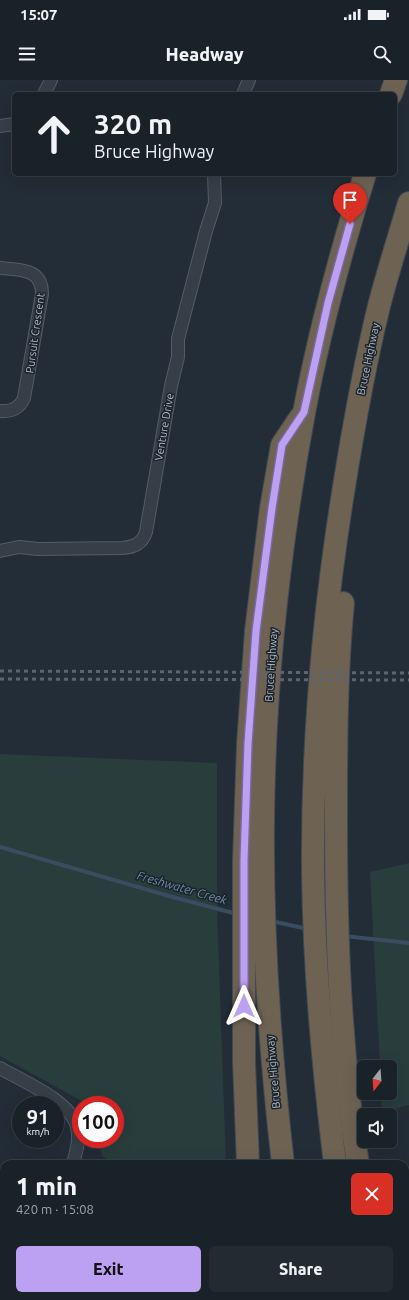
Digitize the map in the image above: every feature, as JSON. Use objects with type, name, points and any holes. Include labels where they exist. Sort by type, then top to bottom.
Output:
[{"type":"highway","points":[[392,92],[396,80]]},
{"type":"highway","name":"Bruce Highway","points":[[283,1160],[268,1014],[254,951],[254,862],[265,758],[273,637],[281,562],[304,412],[328,303],[364,176]]},
{"type":"highway","name":"Bruce Highway","points":[[334,1160],[326,1094],[316,961],[313,873],[314,776],[320,678],[332,561],[349,455],[379,307],[409,203]]},
{"type":"highway","points":[[332,561],[345,582],[339,639],[336,709],[336,877],[339,965],[345,1054],[359,1160]]},
{"type":"highway","points":[[248,1160],[244,1062],[254,951]]},
{"type":"street","points":[[45,92],[51,80]]},
{"type":"street","points":[[244,92],[249,80]]},
{"type":"street","points":[[0,126],[12,124]]},
{"type":"street","name":"Venture Drive","points":[[0,551],[19,547],[38,549],[122,548],[135,546],[143,538],[146,532],[171,386],[178,357],[178,339],[206,231],[216,203],[214,176]]},
{"type":"street","name":"Pursuit Crescent","points":[[0,268],[32,273],[41,283],[42,294],[28,385],[23,402],[11,410],[0,411]]},
{"type":"street","points":[[0,1068],[52,1097],[64,1106],[73,1116],[78,1127],[78,1145],[74,1160]]},
{"type":"green space","points":[[0,754],[217,763],[217,910],[226,1160],[110,1160],[103,1157],[100,1148],[124,1148],[124,1096],[73,1096],[0,1056]]},
{"type":"green space","points":[[409,863],[409,1105],[397,1108],[382,1108],[381,1100],[397,1100],[397,1060],[380,1060],[370,872]]},
{"type":"waterway","name":"Freshwater Creek","points":[[0,847],[237,914]]},
{"type":"waterway","name":"Freshwater Creek","points":[[271,921],[308,929]]},
{"type":"waterway","name":"Freshwater Creek","points":[[344,936],[409,943]]},
{"type":"railway","points":[[0,671],[409,673]]},
{"type":"railway","points":[[0,679],[409,680]]},
{"type":"route","points":[[244,1006],[244,860],[248,744],[256,631],[272,508],[282,445],[304,412],[328,303],[350,224]]}]
